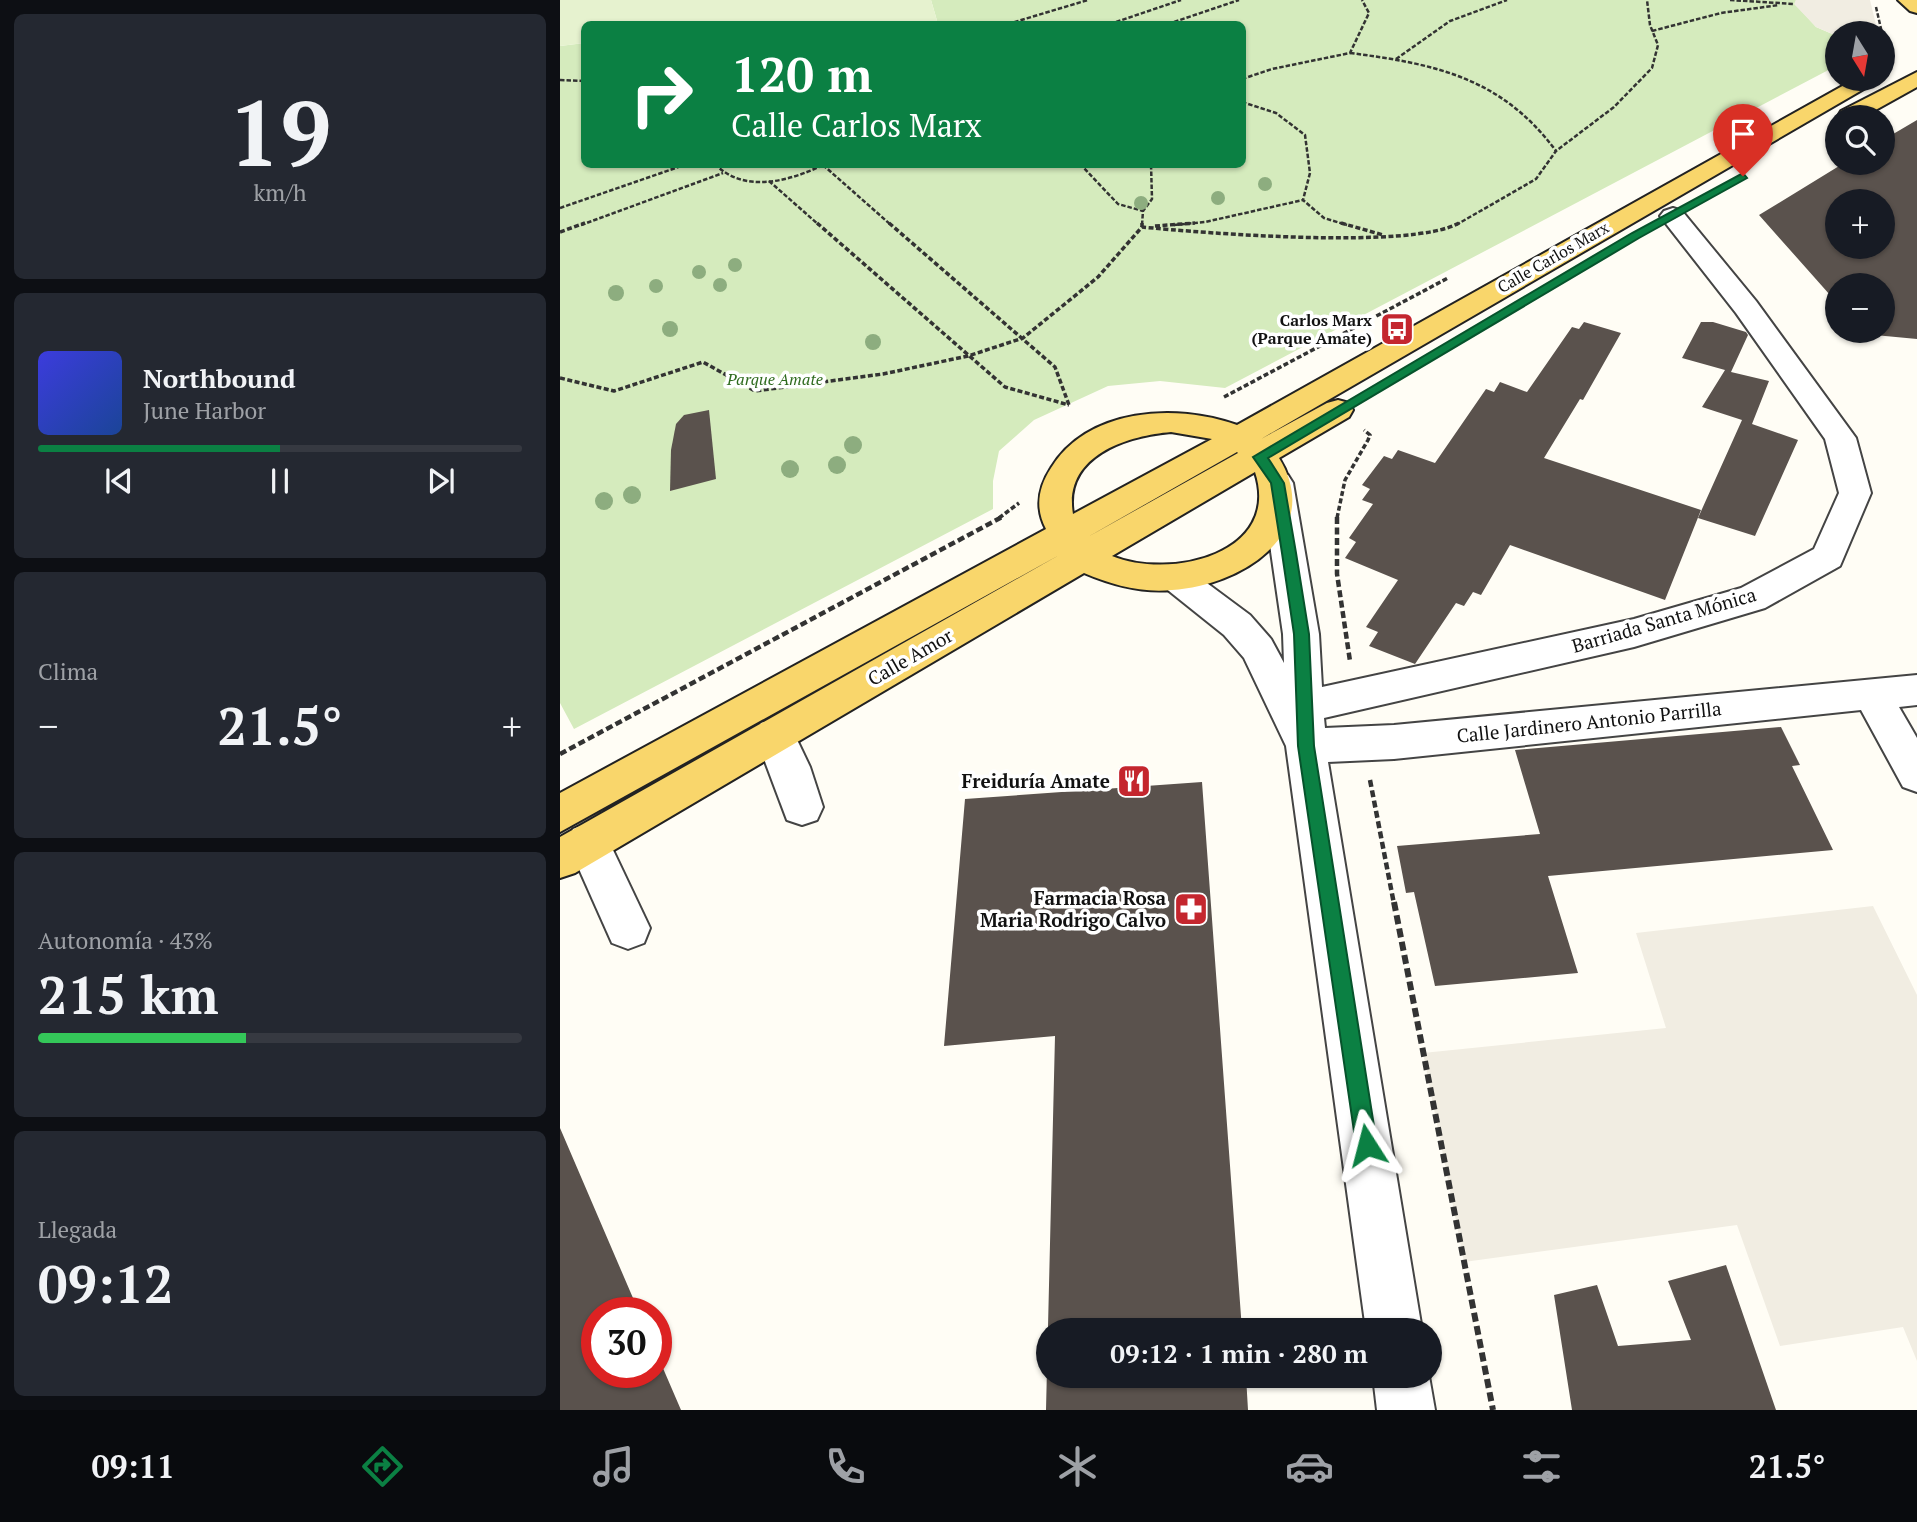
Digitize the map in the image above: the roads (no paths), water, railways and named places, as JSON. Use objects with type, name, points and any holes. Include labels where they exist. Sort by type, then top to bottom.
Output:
[{"type":"main road","points":[[1908,0],[1917,7]]},
{"type":"main road","points":[[1869,105],[1917,78]]},
{"type":"main road","name":"Calle Carlos Marx","points":[[1258,459],[1317,392],[1848,91]]},
{"type":"main road","name":"Calle Carlos Marx","points":[[1258,459],[1673,216],[1825,130]]},
{"type":"main road","points":[[1171,422],[1206,426],[1258,459],[1278,508],[1267,533],[1244,555],[1213,570],[1176,578],[1131,575],[1110,570],[1073,545],[1054,507],[1058,481],[1075,457],[1101,438],[1135,426],[1171,422]]},
{"type":"main road","name":"Calle Amor","points":[[569,838],[1073,545],[1258,459]]},
{"type":"main road","name":"Calle Amor","points":[[569,838],[775,735],[1073,545]]},
{"type":"street","name":"Barriada Santa Mónica","points":[[1305,726],[1356,696],[1621,636],[1752,598],[1828,557],[1855,493],[1840,438],[1746,307],[1673,216]]},
{"type":"street","points":[[1258,459],[1301,634],[1305,726],[1392,1318]]},
{"type":"street","points":[[1176,578],[1237,625],[1258,649],[1305,726]]},
{"type":"street","name":"Calle Jardinero Antonio Parrilla","points":[[1305,726],[1363,743],[1917,690]]},
{"type":"street","points":[[1872,694],[1917,775]]},
{"type":"street","points":[[775,735],[790,767],[802,807]]},
{"type":"street","points":[[569,838],[628,928]]},
{"type":"street","points":[[1403,1388],[1406,1410]]},
{"type":"place","name":"Carlos Marx (Parque Amate)","points":[[1397,329]]},
{"type":"place","name":"Freiduría Amate","points":[[1134,781]]},
{"type":"place","name":"Farmacia Rosa Maria Rodrigo Calvo","points":[[1191,909]]},
{"type":"park label","name":"Parque Amate","points":[[775,379]]}]
